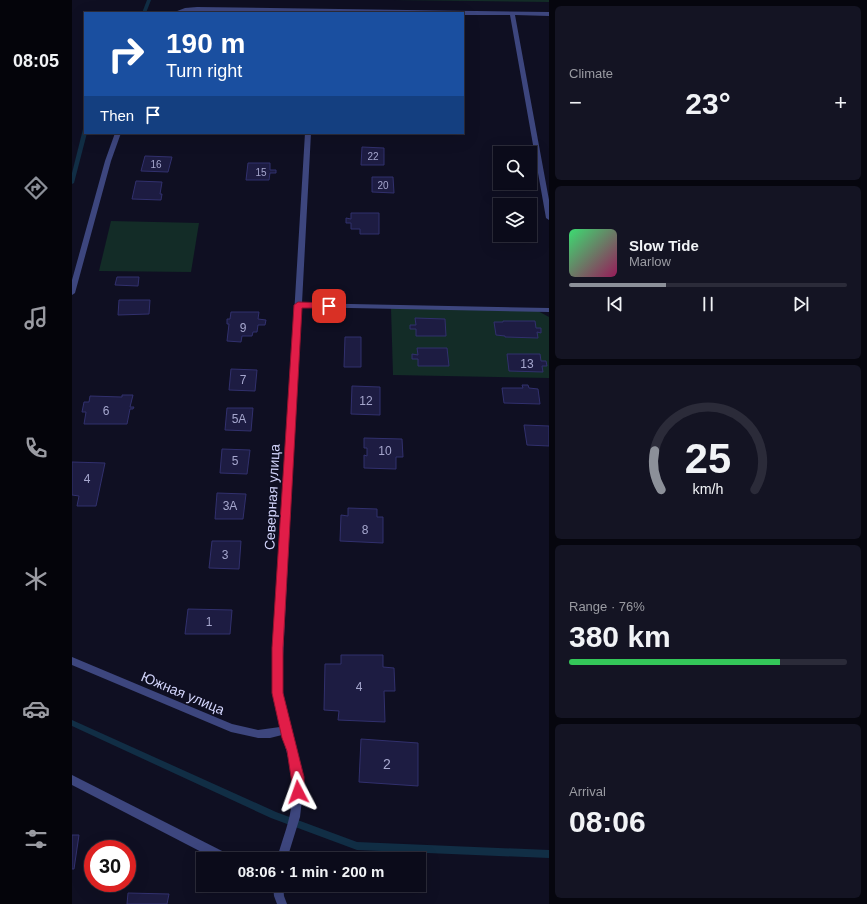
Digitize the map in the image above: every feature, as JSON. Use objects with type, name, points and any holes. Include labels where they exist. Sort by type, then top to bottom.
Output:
[{"type":"street","points":[[178,12],[185,10],[197,10],[315,12]]},
{"type":"street","points":[[464,13],[549,14]]},
{"type":"street","points":[[512,14],[549,218]]},
{"type":"street","points":[[72,293],[108,161],[118,134]]},
{"type":"street","name":"Северная улица","points":[[284,852],[297,806],[298,777],[293,751],[285,730],[277,693],[278,648],[308,134]]},
{"type":"street","points":[[298,305],[549,310]]},
{"type":"street","name":"Южная улица","points":[[72,661],[231,728],[254,734],[265,735],[270,735],[285,730]]},
{"type":"street","points":[[72,780],[212,852]]},
{"type":"street","points":[[278,892],[282,904]]},
{"type":"green space","points":[[393,0],[549,0],[549,2]]},
{"type":"green space","points":[[111,221],[199,223],[191,272],[99,271]]},
{"type":"green space","points":[[391,308],[538,311],[549,317],[549,378],[393,375]]},
{"type":"building","points":[[362,147],[384,148],[384,165],[361,165]]},
{"type":"building","points":[[145,156],[172,157],[168,172],[141,171]]},
{"type":"building","points":[[248,163],[270,163],[270,170],[276,170],[276,173],[270,173],[269,180],[246,180]]},
{"type":"building","points":[[372,177],[393,177],[394,193],[372,192]]},
{"type":"building","points":[[136,181],[162,182],[160,194],[162,194],[161,200],[132,199]]},
{"type":"building","points":[[351,213],[379,213],[379,234],[360,234],[360,229],[351,229],[351,223],[346,223],[346,218],[351,219]]},
{"type":"building","points":[[117,277],[139,277],[138,286],[115,285]]},
{"type":"building","points":[[119,300],[150,300],[149,314],[118,315]]},
{"type":"building","points":[[231,312],[259,312],[258,319],[266,320],[265,325],[258,325],[257,332],[253,332],[252,336],[242,336],[241,342],[227,341],[229,324],[227,324],[227,319],[230,319]]},
{"type":"building","points":[[415,318],[445,319],[446,336],[416,336],[416,329],[410,329],[410,325],[416,325]]},
{"type":"building","points":[[535,321],[536,328],[541,328],[541,333],[537,332],[538,338],[505,337],[496,335],[494,322]]},
{"type":"building","points":[[345,337],[361,337],[361,367],[344,367]]},
{"type":"building","points":[[417,348],[447,348],[449,366],[418,366],[418,359],[412,359],[412,354],[418,355]]},
{"type":"building","points":[[507,354],[540,354],[541,361],[546,361],[547,366],[542,366],[543,372],[509,371]]},
{"type":"building","points":[[231,369],[257,370],[255,391],[229,390]]},
{"type":"building","points":[[522,385],[528,385],[529,388],[538,389],[540,404],[504,403],[502,388],[523,388]]},
{"type":"building","points":[[352,386],[380,387],[380,415],[351,414]]},
{"type":"building","points":[[122,395],[133,395],[130,407],[134,407],[133,409],[130,409],[127,424],[84,424],[86,412],[82,412],[84,402],[89,402],[90,396],[122,397]]},
{"type":"building","points":[[227,408],[253,408],[251,431],[225,430]]},
{"type":"building","points":[[524,425],[549,426],[549,446],[527,445]]},
{"type":"building","points":[[364,438],[402,439],[403,457],[396,457],[396,469],[364,468],[364,455],[367,456],[367,448],[364,448]]},
{"type":"building","points":[[222,449],[250,450],[247,474],[220,473]]},
{"type":"building","points":[[72,462],[105,463],[96,506],[77,506],[79,496],[72,495]]},
{"type":"building","points":[[217,493],[246,494],[243,519],[215,519]]},
{"type":"building","points":[[348,508],[377,509],[377,517],[383,517],[383,543],[340,541],[341,515],[348,516]]},
{"type":"building","points":[[212,541],[241,541],[239,569],[209,568]]},
{"type":"building","points":[[188,609],[232,610],[230,634],[185,634]]},
{"type":"building","points":[[341,655],[383,655],[383,667],[394,668],[395,691],[384,691],[385,722],[338,720],[339,711],[324,710],[325,664],[341,664]]},
{"type":"building","points":[[361,739],[418,743],[418,786],[359,782]]},
{"type":"building","points":[[72,835],[79,835],[74,869],[72,869]]},
{"type":"building","points":[[128,893],[169,894],[167,904],[127,904]]},
{"type":"waterway","points":[[144,12],[149,0]]},
{"type":"waterway","points":[[72,183],[84,134]]},
{"type":"waterway","points":[[72,723],[274,815],[357,846],[549,854]]},
{"type":"route","points":[[298,792],[298,777],[293,751],[287,738],[277,693],[278,648],[298,305],[329,306]]}]
